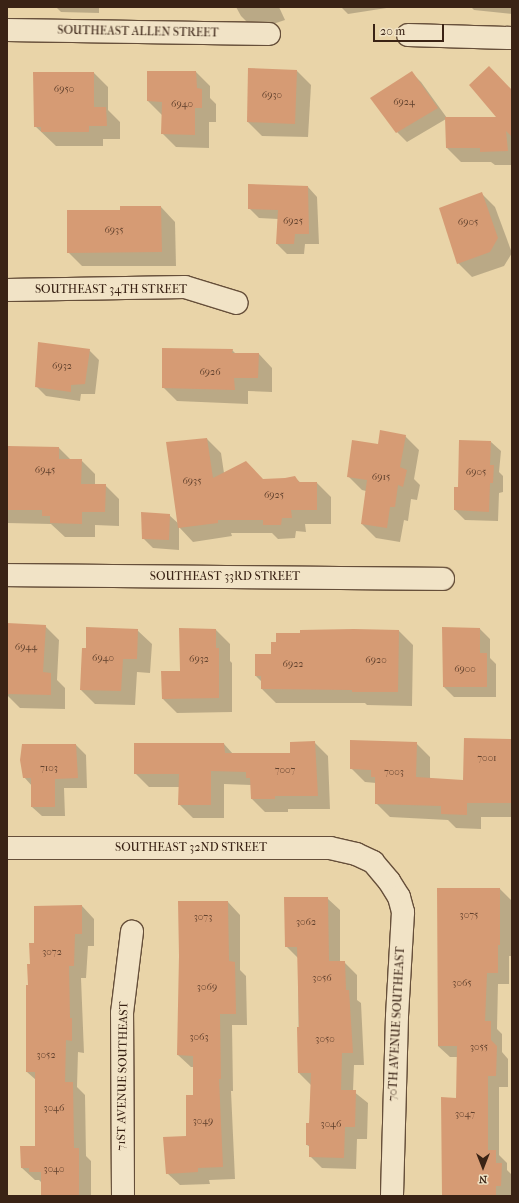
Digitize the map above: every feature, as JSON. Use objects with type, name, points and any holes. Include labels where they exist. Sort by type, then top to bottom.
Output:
[{"type":"street","name":"SOUTHEAST ALLEN STREET","points":[[7,30],[269,34]]},
{"type":"street","points":[[408,35],[512,38]]},
{"type":"street","name":"SOUTHEAST 34TH STREET","points":[[7,290],[185,287],[237,303]]},
{"type":"street","name":"SOUTHEAST 33RD STREET","points":[[7,575],[442,579]]},
{"type":"street","name":"SOUTHEAST 32ND STREET","points":[[7,848],[330,848],[356,854],[373,862]]},
{"type":"street","name":"70TH AVENUE SOUTHEAST","points":[[373,862],[396,892],[403,912],[397,1016],[392,1196]]},
{"type":"street","name":"71ST AVENUE SOUTHEAST","points":[[123,1196],[122,1013],[132,932]]},
{"type":"building","points":[[489,66],[512,90],[512,137],[506,131],[508,151],[480,152],[480,148],[446,148],[445,117],[496,117],[469,85]]},
{"type":"building","points":[[248,68],[297,70],[295,124],[247,122]]},
{"type":"building","points":[[147,71],[196,71],[197,88],[202,89],[202,108],[195,108],[195,135],[161,134],[162,102],[147,101]]},
{"type":"building","points":[[412,71],[438,108],[396,133],[370,98]]},
{"type":"building","points":[[33,72],[94,72],[94,107],[106,107],[107,126],[89,126],[89,132],[41,132],[41,127],[34,127]]},
{"type":"building","points":[[248,184],[308,186],[309,234],[295,234],[294,244],[276,244],[278,210],[248,209]]},
{"type":"building","points":[[482,192],[498,238],[490,252],[457,264],[439,208]]},
{"type":"building","points":[[120,206],[161,206],[162,252],[67,253],[67,210],[120,210]]},
{"type":"building","points":[[38,342],[90,349],[85,384],[71,385],[71,392],[35,387]]},
{"type":"building","points":[[162,348],[233,349],[232,353],[259,353],[258,378],[234,378],[235,390],[162,388]]},
{"type":"building","points":[[380,430],[406,435],[400,467],[407,470],[403,487],[398,485],[395,507],[390,507],[387,528],[361,524],[367,480],[347,477],[352,440],[378,444]]},
{"type":"building","points":[[207,438],[213,478],[246,461],[263,479],[295,476],[299,482],[317,482],[317,510],[291,510],[292,518],[282,518],[281,525],[263,525],[263,520],[218,520],[218,523],[178,528],[166,442]]},
{"type":"building","points":[[459,440],[491,441],[490,465],[494,465],[493,483],[490,483],[489,512],[454,510],[454,487],[458,487]]},
{"type":"building","points":[[8,446],[59,447],[59,459],[82,459],[81,484],[106,484],[105,512],[82,512],[82,524],[50,523],[50,516],[42,516],[42,510],[7,510]]},
{"type":"building","points":[[141,512],[170,514],[169,540],[142,539]]},
{"type":"building","points":[[7,623],[46,625],[43,672],[51,673],[51,695],[7,694]]},
{"type":"building","points":[[86,627],[138,629],[137,659],[123,659],[121,691],[80,690],[82,648],[86,648]]},
{"type":"building","points":[[442,627],[480,628],[480,653],[487,653],[487,687],[443,687]]},
{"type":"building","points":[[179,628],[216,629],[216,648],[219,648],[219,698],[162,699],[161,671],[180,671]]},
{"type":"building","points":[[300,630],[399,630],[398,692],[261,689],[261,676],[255,676],[255,654],[271,654],[271,642],[276,642],[276,633],[300,633]]},
{"type":"building","points":[[464,738],[512,739],[511,803],[467,803],[467,815],[441,814],[441,806],[375,804],[375,777],[371,777],[371,770],[350,769],[350,740],[417,742],[416,777],[463,780]]},
{"type":"building","points":[[315,741],[318,796],[275,796],[275,799],[251,799],[250,778],[246,778],[246,772],[211,771],[211,805],[178,805],[179,774],[134,774],[134,743],[224,743],[225,753],[290,753],[290,742]]},
{"type":"building","points":[[22,744],[76,744],[78,778],[55,779],[55,807],[31,807],[31,778],[23,778],[20,760]]},
{"type":"building","points":[[437,888],[500,888],[500,945],[498,945],[498,973],[487,973],[485,1021],[491,1021],[491,1040],[497,1046],[496,1076],[488,1076],[488,1150],[496,1150],[496,1163],[502,1163],[501,1186],[496,1186],[496,1196],[442,1196],[441,1097],[456,1098],[457,1046],[438,1046]]},
{"type":"building","points":[[284,897],[328,897],[329,961],[345,961],[346,990],[349,990],[353,1053],[342,1053],[341,1090],[356,1090],[355,1127],[345,1127],[344,1158],[309,1157],[309,1145],[306,1145],[306,1123],[309,1123],[311,1073],[298,1073],[297,1027],[299,1027],[297,947],[285,947]]},
{"type":"building","points":[[178,901],[228,901],[229,961],[235,962],[236,1014],[220,1014],[221,1079],[219,1079],[223,1167],[198,1168],[198,1172],[166,1174],[163,1137],[186,1136],[186,1095],[193,1095],[193,1056],[177,1055],[179,956]]},
{"type":"building","points":[[82,905],[82,934],[75,934],[74,966],[69,966],[72,1041],[66,1040],[65,1082],[73,1082],[74,1148],[79,1148],[79,1196],[41,1196],[41,1172],[29,1172],[29,1168],[21,1168],[20,1146],[35,1146],[35,1072],[26,1072],[27,964],[30,964],[29,943],[34,943],[34,906]]}]
